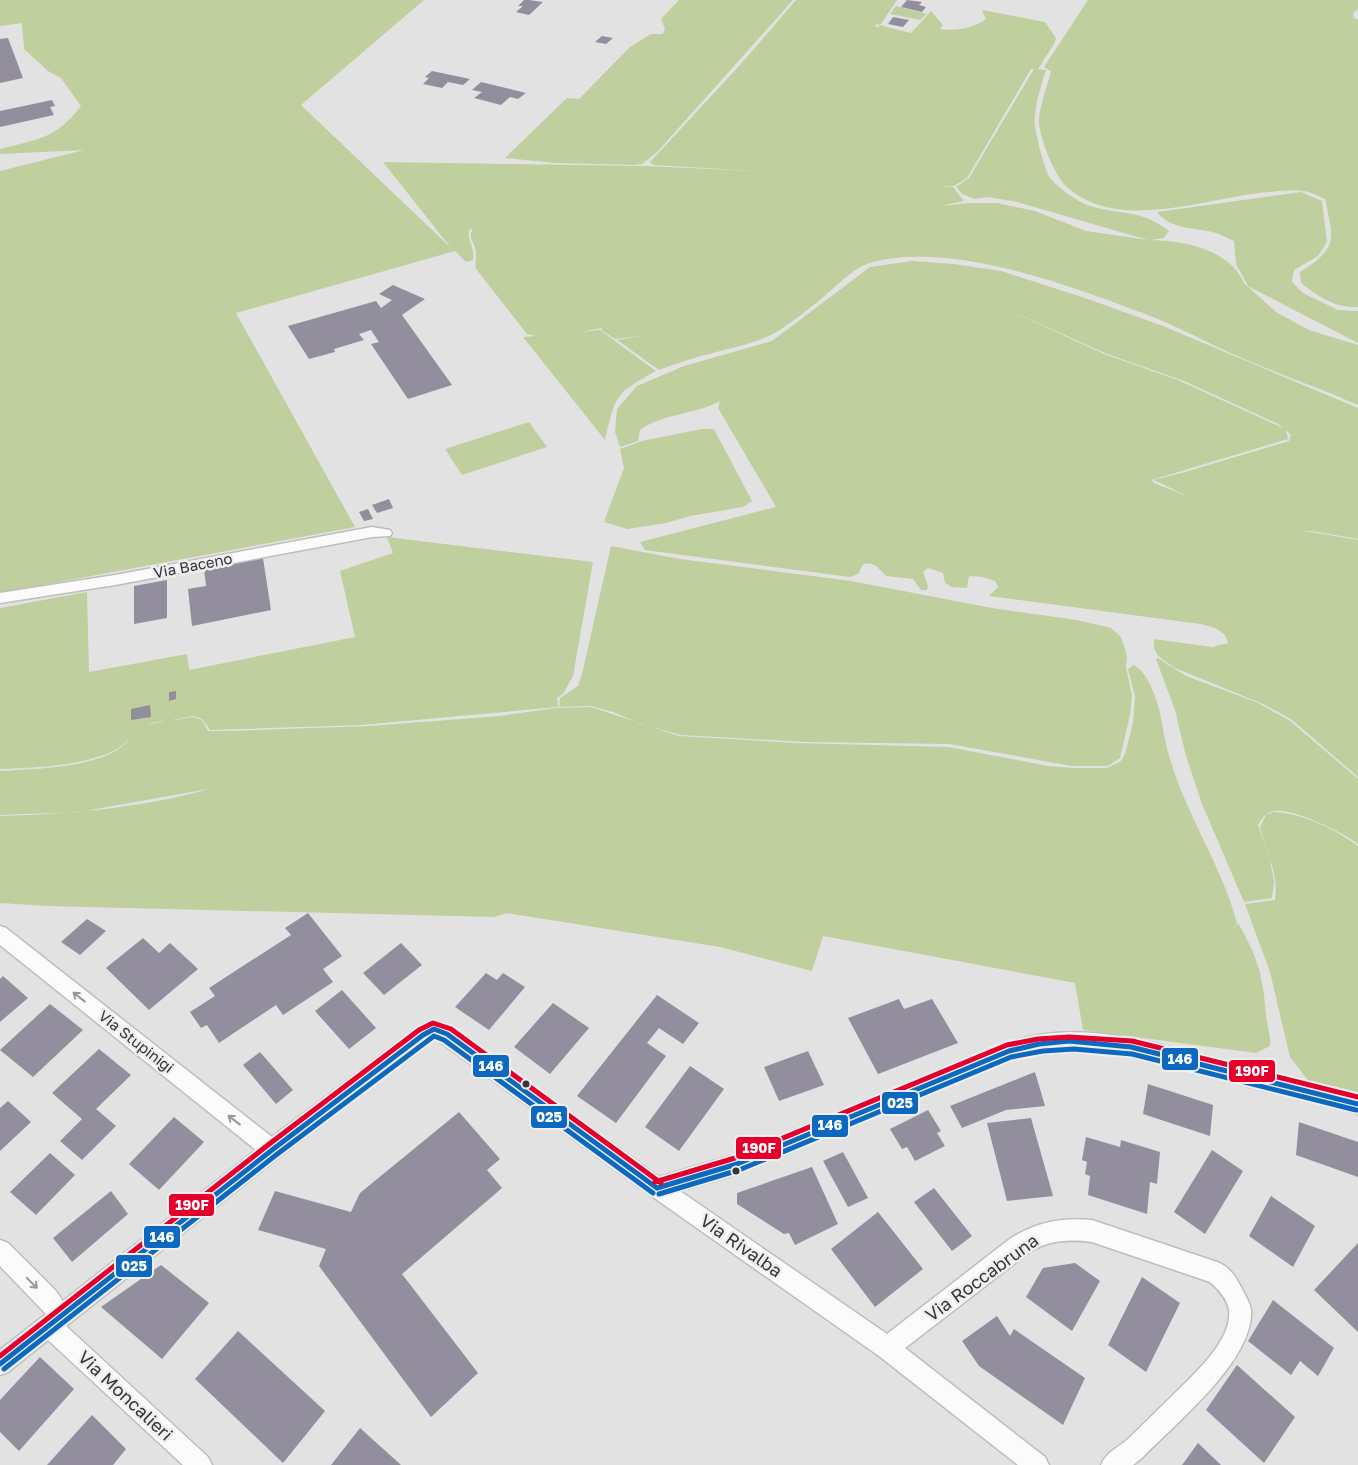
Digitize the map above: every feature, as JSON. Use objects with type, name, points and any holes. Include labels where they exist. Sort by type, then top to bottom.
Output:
[{"type":"street","name":"Via Baceno","points":[[0,598],[115,580],[372,532],[385,533]]},
{"type":"street","name":"Via Stupinigi","points":[[0,934],[272,1150]]},
{"type":"street","points":[[0,1364],[272,1150],[423,1035],[434,1029],[442,1031]]},
{"type":"street","name":"Via Rivalba","points":[[442,1031],[657,1188],[887,1348],[1037,1465]]},
{"type":"street","points":[[657,1188],[737,1164],[1009,1051],[1038,1044],[1077,1043],[1136,1049],[1358,1104]]},
{"type":"street","name":"Via Roccabruna","points":[[887,1348],[1030,1238],[1050,1231],[1065,1229],[1092,1231],[1217,1272],[1229,1285],[1240,1308],[1239,1327],[1230,1346],[1214,1369],[1135,1449],[1113,1465]]},
{"type":"street","points":[[0,1251],[48,1299],[55,1322]]},
{"type":"street","name":"Via Moncalieri","points":[[55,1322],[200,1465]]},
{"type":"green space","points":[[0,0],[424,0],[301,105],[451,248],[383,162],[646,166],[755,171],[653,165],[650,162],[740,65],[796,0],[897,0],[881,24],[874,25],[879,28],[879,25],[911,33],[931,11],[943,25],[940,29],[952,30],[975,25],[986,19],[982,10],[1045,22],[1056,38],[1038,69],[1046,70],[1038,98],[1035,120],[1041,153],[1050,178],[1068,194],[1085,204],[1140,216],[1169,231],[1164,238],[1151,240],[1178,242],[1205,249],[1217,255],[1228,262],[1237,271],[1244,283],[1276,312],[1309,330],[1358,345],[1358,405],[1250,362],[1157,318],[1082,291],[1010,270],[974,262],[905,257],[873,262],[861,267],[804,313],[763,339],[693,358],[659,370],[617,340],[640,336],[615,339],[601,330],[603,328],[580,332],[600,330],[656,371],[632,385],[619,397],[612,413],[605,440],[523,337],[536,336],[527,334],[476,269],[476,252],[471,237],[473,228],[469,230],[469,238],[473,260],[466,262],[455,251],[236,313],[355,527],[0,593],[0,171],[84,150],[0,154],[0,149],[36,140],[54,131],[72,117],[81,106],[61,78],[48,71],[24,49],[22,23],[0,26]],"holes":[[[1031,69],[1034,69],[969,178],[956,187],[962,194],[974,199],[988,197],[1017,202],[1148,240],[1086,231],[1035,211],[997,203],[941,206],[964,201],[953,187],[941,186],[954,186],[967,178]]]},
{"type":"green space","points":[[679,0],[793,0],[658,151],[642,164],[555,163],[505,158],[567,98],[579,99],[630,47],[651,34],[663,34],[665,29],[661,19]]},
{"type":"green space","points":[[1088,0],[1358,0],[1358,9],[1353,13],[1354,18],[1358,20],[1358,307],[1335,304],[1314,293],[1301,283],[1300,272],[1321,256],[1330,242],[1330,225],[1325,199],[1314,194],[1291,190],[1244,195],[1163,209],[1136,211],[1110,208],[1086,200],[1065,185],[1052,165],[1040,130],[1040,112],[1051,71],[1044,67]]},
{"type":"green space","points":[[896,6],[927,14],[920,20],[890,14]]},
{"type":"green space","points":[[1301,192],[1322,201],[1327,242],[1318,256],[1294,270],[1292,282],[1303,293],[1338,310],[1358,311],[1358,343],[1248,286],[1236,264],[1234,241],[1219,234],[1177,225],[1163,218],[1157,212]]},
{"type":"green space","points":[[912,261],[954,264],[1001,271],[1163,326],[1358,408],[1358,539],[1311,531],[1299,532],[1311,532],[1358,540],[1358,777],[1291,719],[1263,704],[1175,668],[1158,656],[1154,648],[1154,639],[1212,647],[1228,643],[1221,632],[1213,628],[1200,624],[989,596],[998,587],[995,581],[983,577],[969,576],[967,588],[952,587],[945,583],[943,573],[928,568],[923,572],[928,586],[927,590],[921,590],[913,579],[886,576],[876,566],[871,564],[863,564],[858,574],[850,577],[645,550],[640,542],[776,507],[718,408],[720,401],[710,406],[649,424],[640,430],[638,441],[620,447],[615,432],[617,409],[637,386],[684,366],[772,341],[870,267]],"holes":[[[1013,312],[1107,354],[1184,381],[1283,428],[1178,380],[1104,354]],[[1286,430],[1291,435],[1289,441],[1154,480],[1189,497],[1154,483],[1152,480],[1288,439]]]},
{"type":"green space","points":[[529,422],[547,447],[462,475],[445,449]]},
{"type":"green space","points":[[702,429],[714,429],[752,501],[743,507],[627,529],[604,522],[624,468],[620,449],[642,441]]},
{"type":"green space","points":[[387,537],[593,562],[573,676],[563,694],[557,698],[558,707],[361,725],[210,730],[202,719],[193,716],[167,721],[193,717],[202,720],[208,731],[229,731],[370,726],[500,716],[556,708],[591,707],[679,736],[796,743],[949,747],[1048,766],[1107,768],[1121,761],[1126,751],[1133,722],[1135,696],[1128,669],[1134,665],[1146,677],[1154,694],[1177,780],[1229,898],[1237,923],[1230,931],[1238,923],[1255,957],[1263,989],[1270,1046],[1256,1053],[1083,1030],[1075,983],[823,936],[812,971],[720,947],[506,913],[494,917],[47,906],[0,903],[0,816],[67,812],[0,815],[0,771],[71,765],[98,759],[116,751],[122,746],[107,754],[81,761],[54,766],[0,769],[0,608],[87,592],[89,672],[187,654],[189,670],[355,637],[340,571],[393,553]],"holes":[[[208,789],[158,801],[85,811]]]},
{"type":"green space","points":[[611,546],[680,559],[851,581],[992,608],[1077,620],[1111,628],[1120,636],[1124,645],[1132,696],[1130,715],[1120,758],[1108,766],[1072,766],[949,744],[805,742],[681,735],[641,724],[613,712],[591,706],[559,707],[560,698],[578,686],[582,674]]},
{"type":"green space","points":[[1158,658],[1186,676],[1256,702],[1289,720],[1358,779],[1358,844],[1329,827],[1293,813],[1275,811],[1267,814],[1258,825],[1270,859],[1274,882],[1272,898],[1244,902],[1202,804],[1186,756],[1175,710],[1156,659]]},
{"type":"green space","points":[[1273,812],[1295,815],[1318,823],[1358,846],[1358,1094],[1308,1080],[1290,1057],[1270,972],[1245,904],[1275,900],[1274,872],[1260,827],[1266,815]]},
{"type":"building","points":[[524,0],[543,2],[529,15],[516,12],[523,6],[518,6]]},
{"type":"building","points":[[907,0],[922,2],[919,5],[926,7],[922,12],[901,7]]},
{"type":"building","points":[[893,17],[909,20],[903,27],[888,24]]},
{"type":"building","points":[[602,36],[613,38],[606,44],[595,42]]},
{"type":"building","points":[[8,38],[23,78],[0,83],[0,39]]},
{"type":"building","points":[[432,71],[470,79],[463,85],[448,82],[442,88],[423,84],[429,78],[425,77]]},
{"type":"building","points":[[481,82],[526,93],[518,99],[510,97],[501,105],[474,98],[482,92],[472,90]]},
{"type":"building","points":[[52,100],[55,106],[50,107],[54,115],[0,127],[0,111]]},
{"type":"building","points":[[393,285],[425,299],[402,315],[452,385],[408,399],[371,344],[379,342],[371,330],[359,334],[364,340],[334,349],[335,352],[309,359],[288,326],[376,301],[381,308],[392,300],[379,294]]},
{"type":"building","points":[[389,499],[393,508],[377,513],[372,505]]},
{"type":"building","points":[[368,509],[373,519],[364,521],[359,512]]},
{"type":"building","points":[[263,558],[271,610],[192,626],[188,589],[206,586],[204,569]]},
{"type":"building","points":[[167,580],[167,618],[134,624],[134,586]]},
{"type":"building","points":[[176,691],[176,699],[169,701],[169,692]]},
{"type":"building","points":[[150,705],[151,717],[131,720],[131,709]]},
{"type":"building","points":[[308,913],[342,956],[323,969],[333,982],[283,1015],[276,1005],[219,1043],[207,1025],[201,1028],[190,1012],[215,996],[209,988],[291,935],[285,928]]},
{"type":"building","points":[[87,919],[106,931],[80,955],[61,942]]},
{"type":"building","points":[[143,938],[159,953],[170,943],[198,969],[149,1010],[106,968]]},
{"type":"building","points":[[401,943],[422,965],[384,995],[363,973]]},
{"type":"building","points":[[486,973],[497,980],[503,973],[525,987],[489,1030],[455,1007]]},
{"type":"building","points":[[3,976],[28,998],[0,1022],[0,979]]},
{"type":"building","points":[[342,990],[376,1028],[349,1049],[315,1011]]},
{"type":"building","points":[[657,995],[699,1023],[683,1044],[659,1028],[647,1043],[666,1056],[616,1123],[577,1096]]},
{"type":"building","points":[[899,999],[904,1009],[932,999],[958,1043],[878,1074],[848,1018]]},
{"type":"building","points":[[553,1003],[589,1028],[550,1074],[514,1047]]},
{"type":"building","points":[[50,1004],[83,1030],[33,1077],[0,1050]]},
{"type":"building","points":[[99,1049],[131,1075],[96,1109],[116,1126],[82,1160],[60,1141],[82,1119],[52,1093]]},
{"type":"building","points":[[808,1051],[824,1085],[779,1101],[764,1067]]},
{"type":"building","points":[[260,1052],[293,1090],[276,1104],[243,1065]]},
{"type":"building","points":[[690,1066],[724,1089],[679,1151],[645,1127]]},
{"type":"building","points":[[1035,1072],[1045,1106],[1006,1110],[962,1128],[950,1106]]},
{"type":"building","points":[[1148,1084],[1213,1105],[1210,1136],[1143,1114]]},
{"type":"building","points":[[8,1101],[31,1122],[0,1151],[0,1108]]},
{"type":"building","points":[[928,1110],[941,1131],[937,1133],[945,1146],[915,1161],[907,1147],[902,1149],[890,1129]]},
{"type":"building","points":[[459,1112],[500,1159],[487,1170],[502,1188],[402,1274],[478,1373],[431,1417],[319,1266],[326,1249],[258,1230],[275,1191],[351,1212],[360,1193]]},
{"type":"building","points":[[174,1117],[204,1142],[159,1190],[129,1164]]},
{"type":"building","points":[[1031,1118],[1053,1196],[1007,1201],[987,1123]]},
{"type":"building","points":[[1299,1122],[1358,1142],[1358,1177],[1296,1155]]},
{"type":"building","points":[[1086,1137],[1120,1147],[1121,1140],[1160,1152],[1157,1184],[1150,1182],[1147,1214],[1088,1195],[1090,1176],[1085,1174],[1087,1162],[1082,1160]]},
{"type":"building","points":[[1212,1150],[1243,1171],[1205,1234],[1174,1212]]},
{"type":"building","points":[[843,1152],[868,1198],[848,1207],[823,1161]]},
{"type":"building","points":[[50,1153],[75,1175],[36,1215],[10,1192]]},
{"type":"building","points":[[812,1167],[838,1224],[795,1245],[789,1233],[784,1234],[737,1204],[737,1193]]},
{"type":"building","points":[[934,1188],[972,1236],[952,1251],[914,1202]]},
{"type":"building","points":[[111,1191],[128,1214],[72,1262],[53,1238]]},
{"type":"building","points":[[1271,1196],[1315,1226],[1293,1267],[1249,1236]]},
{"type":"building","points":[[878,1212],[923,1269],[875,1307],[831,1249]]},
{"type":"building","points":[[1358,1243],[1358,1332],[1314,1290]]},
{"type":"building","points":[[1075,1263],[1100,1281],[1072,1331],[1026,1297],[1043,1268]]},
{"type":"building","points":[[161,1265],[209,1303],[162,1359],[101,1307]]},
{"type":"building","points":[[1142,1277],[1180,1303],[1146,1372],[1108,1345]]},
{"type":"building","points":[[1273,1300],[1334,1348],[1318,1376],[1300,1361],[1291,1375],[1248,1341]]},
{"type":"building","points":[[997,1316],[1010,1336],[1014,1329],[1085,1378],[1063,1425],[979,1366],[962,1341]]},
{"type":"building","points":[[238,1331],[325,1411],[283,1463],[195,1379]]},
{"type":"building","points":[[40,1357],[74,1389],[19,1451],[0,1432],[0,1400]]},
{"type":"building","points":[[1237,1365],[1295,1417],[1264,1463],[1206,1410]]},
{"type":"building","points":[[92,1415],[126,1449],[113,1465],[47,1465]]},
{"type":"building","points":[[360,1428],[401,1465],[331,1465]]},
{"type":"building","points":[[1198,1443],[1221,1465],[1182,1465]]},
{"type":"transit line","name":"190F","points":[[0,1356],[268,1145],[419,1030],[433,1023],[451,1029],[661,1183]]},
{"type":"transit line","name":"146","points":[[0,1364],[272,1150],[423,1035],[434,1029],[447,1034],[657,1188]]},
{"type":"transit line","name":"025","points":[[4,1369],[276,1155],[434,1036],[444,1040],[653,1193]]},
{"type":"transit line","name":"190F","points":[[655,1182],[735,1158],[1007,1045],[1054,1037],[1085,1037],[1132,1041],[1358,1097]]},
{"type":"transit line","name":"146","points":[[657,1188],[737,1164],[1009,1051],[1039,1044],[1069,1041],[1131,1047],[1358,1104]]},
{"type":"transit line","name":"025","points":[[659,1194],[739,1170],[1011,1057],[1043,1051],[1074,1049],[1132,1054],[1356,1110]]}]
